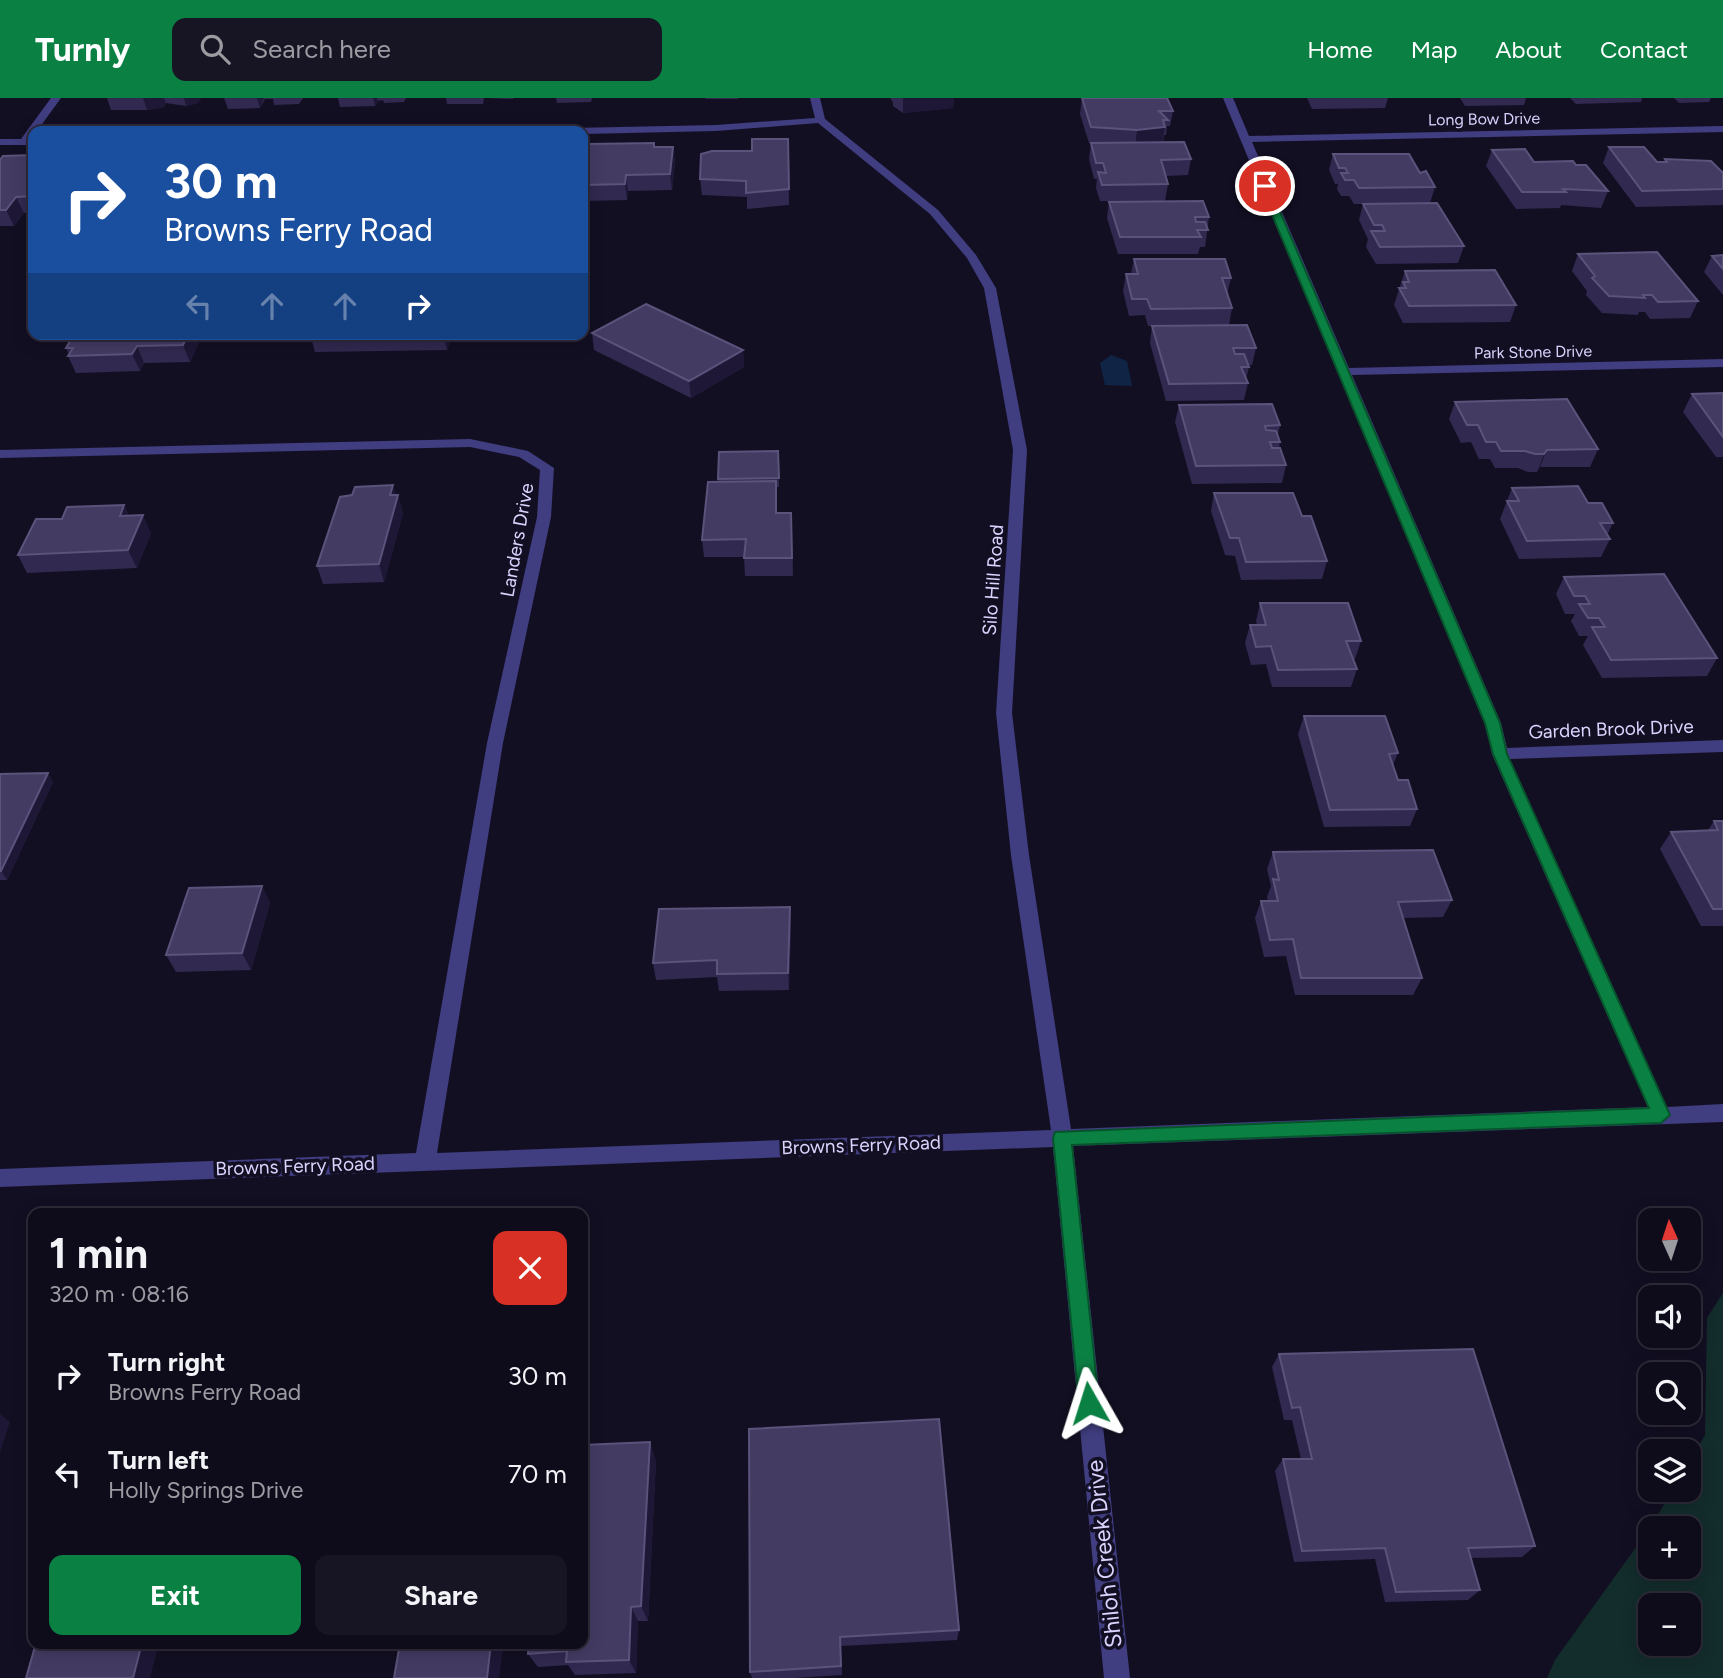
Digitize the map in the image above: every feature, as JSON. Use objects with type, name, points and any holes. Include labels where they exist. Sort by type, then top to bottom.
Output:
[{"type":"street","points":[[38,126],[56,98]]},
{"type":"street","points":[[588,131],[716,128],[820,120],[815,98]]},
{"type":"street","points":[[1228,98],[1493,723],[1500,754],[1661,1115]]},
{"type":"street","name":"Silo Hill Road","points":[[820,120],[934,212],[972,257],[990,288],[1020,450],[1004,713],[1020,855],[1062,1138]]},
{"type":"street","name":"Long Bow Drive","points":[[1245,139],[1723,130]]},
{"type":"street","points":[[0,142],[28,142]]},
{"type":"street","name":"Park Stone Drive","points":[[1343,372],[1723,363]]},
{"type":"street","name":"Landers Drive","points":[[0,454],[470,443],[523,454],[547,468],[544,517],[495,743],[425,1161]]},
{"type":"street","name":"Garden Brook Drive","points":[[1500,754],[1723,746]]},
{"type":"street","name":"Browns Ferry Road","points":[[0,1178],[1723,1113]]},
{"type":"street","name":"Shiloh Creek Drive","points":[[1062,1138],[1117,1678]]},
{"type":"green space","points":[[1723,1293],[1723,1678],[1547,1678],[1555,1660],[1638,1544],[1638,1579],[1701,1579],[1701,1516],[1657,1516],[1665,1502],[1701,1502],[1701,1442],[1705,1435],[1707,1318]]},
{"type":"water","points":[[1111,355],[1127,361],[1132,386],[1105,385],[1100,363]]},
{"type":"building","points":[[1082,98],[1167,98],[1173,111],[1159,111],[1168,120],[1163,120],[1165,127],[1137,130],[1091,127]]},
{"type":"building","points":[[752,139],[788,139],[789,189],[746,193],[746,181],[700,179],[701,154],[712,151],[752,151]]},
{"type":"building","points":[[1184,142],[1191,159],[1161,160],[1168,184],[1102,185],[1098,172],[1106,173],[1103,163],[1096,163],[1091,143]]},
{"type":"building","points":[[654,143],[654,147],[673,147],[670,174],[626,175],[625,184],[588,185],[588,144]]},
{"type":"building","points":[[1609,147],[1644,147],[1657,162],[1667,162],[1665,159],[1711,161],[1723,173],[1723,189],[1642,191]]},
{"type":"building","points":[[1525,149],[1534,162],[1573,161],[1576,165],[1586,165],[1608,191],[1563,189],[1566,192],[1522,192],[1492,150]]},
{"type":"building","points":[[1333,154],[1409,154],[1420,173],[1426,171],[1435,187],[1359,188],[1354,180],[1345,180],[1341,173],[1348,173],[1345,168],[1339,168]]},
{"type":"building","points":[[28,155],[28,196],[16,197],[6,210],[0,210],[0,160],[3,156]]},
{"type":"building","points":[[1203,201],[1209,217],[1195,217],[1196,222],[1205,222],[1208,230],[1197,230],[1201,237],[1120,237],[1109,202]]},
{"type":"building","points":[[1437,203],[1464,246],[1380,247],[1371,231],[1385,231],[1382,225],[1374,225],[1363,204]]},
{"type":"building","points":[[1657,252],[1698,301],[1658,302],[1652,295],[1643,295],[1645,298],[1609,296],[1592,278],[1595,276],[1578,254]]},
{"type":"building","points":[[1723,255],[1723,269],[1712,256]]},
{"type":"building","points":[[1134,259],[1225,259],[1231,278],[1222,278],[1232,308],[1151,309],[1147,299],[1132,299],[1126,274],[1138,274]]},
{"type":"building","points":[[1495,270],[1516,305],[1409,306],[1399,288],[1406,288],[1403,282],[1409,282],[1405,271]]},
{"type":"building","points":[[646,304],[743,350],[689,381],[592,333]]},
{"type":"building","points":[[1247,325],[1256,348],[1233,348],[1235,354],[1244,354],[1249,367],[1241,367],[1248,383],[1169,384],[1152,326]]},
{"type":"building","points":[[71,340],[185,340],[183,345],[137,346],[132,354],[68,356],[73,348],[66,348]]},
{"type":"building","points":[[1723,393],[1723,437],[1692,394]]},
{"type":"building","points":[[1567,399],[1598,449],[1547,450],[1544,454],[1501,451],[1496,442],[1486,442],[1478,425],[1467,425],[1455,402]]},
{"type":"building","points":[[1272,404],[1280,425],[1265,426],[1266,430],[1276,431],[1280,442],[1270,442],[1272,448],[1280,448],[1286,465],[1196,466],[1179,405]]},
{"type":"building","points":[[778,451],[779,478],[718,479],[719,452]]},
{"type":"building","points":[[776,481],[776,513],[791,513],[792,558],[744,558],[746,539],[702,540],[708,482]]},
{"type":"building","points":[[393,485],[390,495],[398,495],[379,564],[317,566],[340,497],[352,495],[355,487]]},
{"type":"building","points":[[1578,486],[1588,503],[1602,503],[1613,523],[1600,523],[1610,539],[1527,541],[1507,501],[1519,501],[1512,488]]},
{"type":"building","points":[[1214,493],[1293,493],[1302,516],[1311,516],[1327,561],[1246,562],[1239,538],[1230,538]]},
{"type":"building","points":[[124,505],[120,516],[143,515],[128,550],[18,555],[36,519],[62,519],[67,507]]},
{"type":"building","points":[[1664,574],[1717,658],[1611,660],[1592,627],[1605,627],[1599,618],[1588,618],[1579,604],[1590,604],[1585,596],[1574,596],[1564,577]]},
{"type":"building","points":[[1260,603],[1348,603],[1361,641],[1346,641],[1357,669],[1278,670],[1271,646],[1256,647],[1250,625],[1266,625]]},
{"type":"building","points":[[1304,716],[1385,716],[1398,753],[1389,754],[1398,780],[1408,780],[1417,809],[1330,810]]},
{"type":"building","points":[[48,773],[1,871],[0,871],[0,774]]},
{"type":"building","points":[[1714,821],[1723,821],[1723,909],[1713,909],[1671,832],[1718,830]]},
{"type":"building","points":[[1433,850],[1452,900],[1398,902],[1422,978],[1301,978],[1293,939],[1270,940],[1261,901],[1278,901],[1273,879],[1279,880],[1273,852]]},
{"type":"building","points":[[262,886],[242,953],[166,955],[189,888]]},
{"type":"building","points":[[790,907],[788,973],[717,974],[717,960],[653,963],[659,909]]},
{"type":"building","points":[[1473,1349],[1535,1546],[1468,1548],[1480,1590],[1396,1592],[1385,1548],[1302,1551],[1283,1459],[1312,1459],[1300,1407],[1292,1408],[1279,1354]]},
{"type":"building","points":[[939,1419],[959,1630],[840,1637],[841,1666],[750,1672],[749,1429]]},
{"type":"building","points":[[650,1442],[641,1606],[631,1607],[629,1660],[566,1662],[567,1651],[528,1654],[528,1649],[588,1649],[588,1445]]},
{"type":"building","points":[[34,1649],[140,1649],[133,1678],[26,1678]]},
{"type":"building","points":[[399,1649],[490,1649],[487,1678],[394,1678]]},
{"type":"route","points":[[1089,1403],[1062,1138],[1661,1115],[1500,754],[1493,723],[1265,186]]}]
